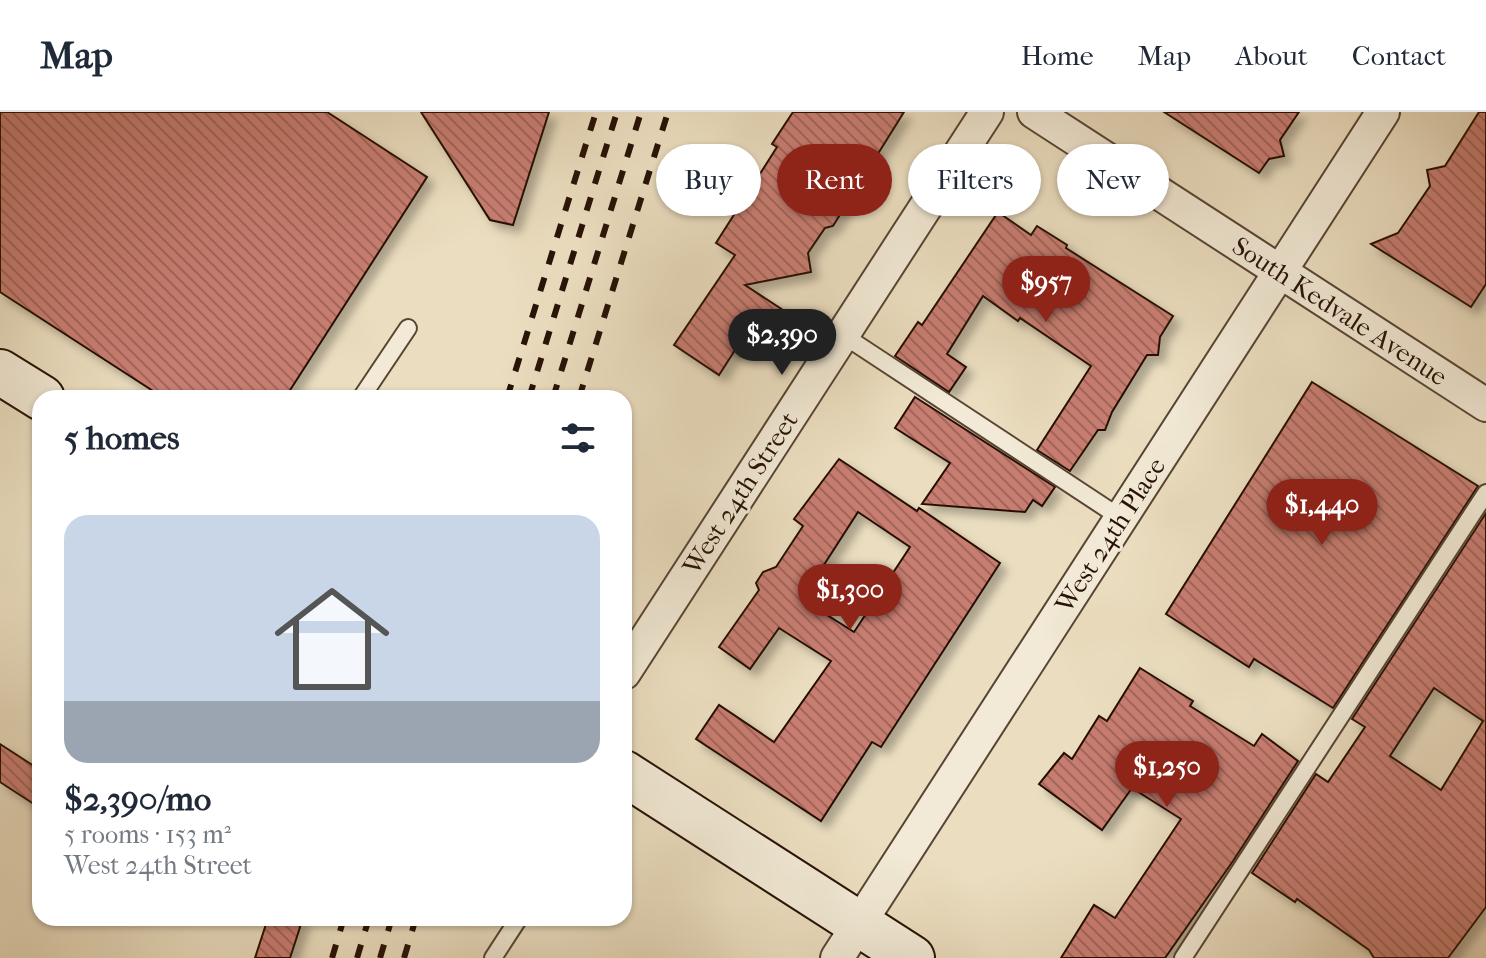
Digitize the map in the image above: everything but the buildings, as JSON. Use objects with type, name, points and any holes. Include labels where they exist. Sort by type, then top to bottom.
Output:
[{"type":"street","name":"West 24th Street","points":[[632,661],[987,112]]},
{"type":"street","name":"West 24th Place","points":[[848,941],[1383,112]]},
{"type":"street","name":"South Kedvale Avenue","points":[[1037,113],[1486,405]]},
{"type":"street","points":[[0,372],[32,392]]},
{"type":"street","points":[[632,779],[848,941],[912,958]]},
{"type":"lane","points":[[366,390],[408,328]]},
{"type":"lane","points":[[843,335],[1121,518]]},
{"type":"lane","points":[[1183,958],[1486,493]]},
{"type":"lane","points":[[493,958],[514,926]]},
{"type":"railway","points":[[509,390],[596,112]]},
{"type":"railway","points":[[531,390],[617,112]]},
{"type":"railway","points":[[555,390],[641,112]]},
{"type":"railway","points":[[581,390],[668,112]]},
{"type":"railway","points":[[332,958],[342,926]]},
{"type":"railway","points":[[357,958],[367,926]]},
{"type":"railway","points":[[380,958],[390,926]]},
{"type":"railway","points":[[404,958],[414,926]]}]
